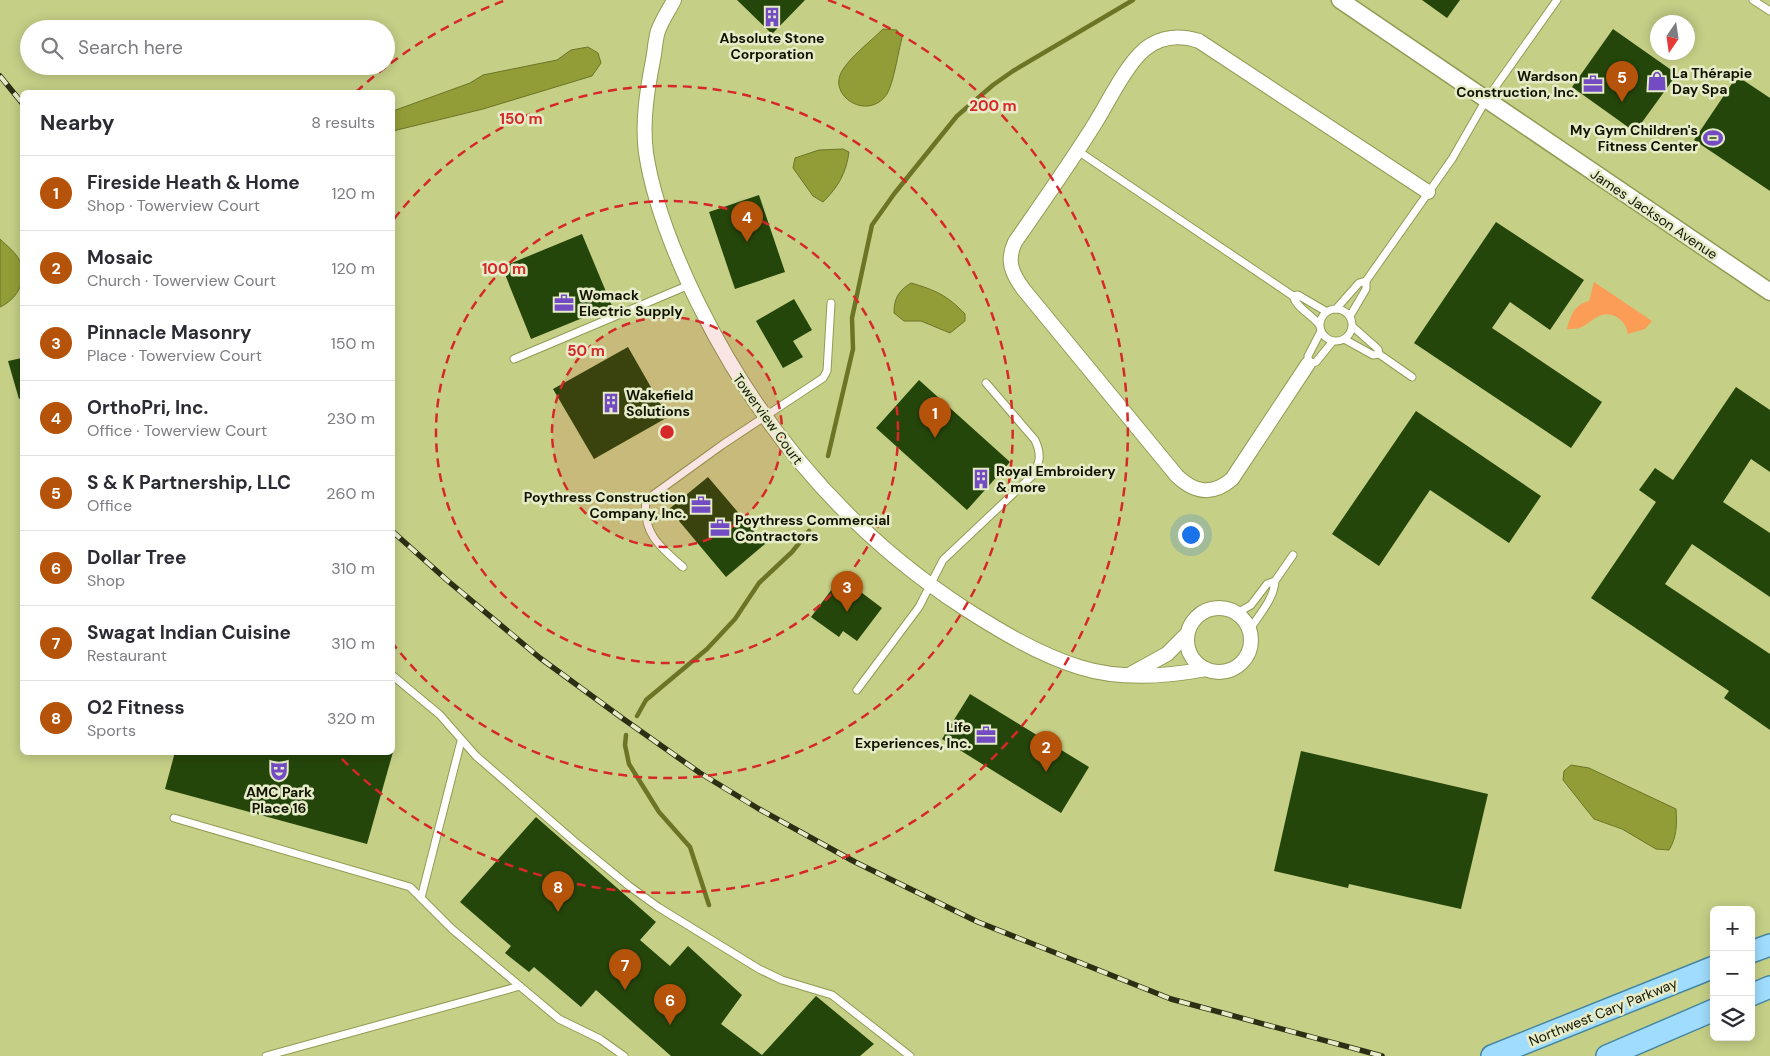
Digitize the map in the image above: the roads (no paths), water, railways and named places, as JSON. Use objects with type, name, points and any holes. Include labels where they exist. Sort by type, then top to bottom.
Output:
[{"type":"main road","points":[[1753,951],[1770,944]]},
{"type":"main road","name":"Northwest Cary Parkway","points":[[1492,1056],[1710,969]]},
{"type":"main road","points":[[1755,994],[1770,988]]},
{"type":"main road","points":[[1607,1056],[1710,1012]]},
{"type":"street","name":"Towerview Court","points":[[674,0],[658,31],[645,109],[646,153],[656,194],[671,242],[689,285],[737,377],[799,463],[835,502],[877,542],[930,586],[992,625],[1050,656],[1080,667],[1128,675],[1164,677],[1206,669]]},
{"type":"street","name":"James Jackson Avenue","points":[[1340,0],[1486,100],[1769,288]]},
{"type":"street","points":[[1308,364],[1232,479],[1223,487],[1213,491],[1199,491],[1182,481],[1024,290],[1015,277],[1010,264],[1010,253],[1015,242],[1078,151],[1130,68],[1145,50],[1161,40],[1182,36],[1199,41],[1428,192]]},
{"type":"street","points":[[1128,675],[1167,654],[1187,634],[1194,620],[1206,610],[1216,607],[1237,613],[1245,620],[1250,629],[1251,640],[1244,660],[1236,667],[1226,671],[1206,669],[1191,655],[1187,645],[1187,634]]},
{"type":"lane","points":[[1350,316],[1366,288],[1366,281],[1452,159],[1486,100],[1557,0]]},
{"type":"lane","points":[[1753,0],[1770,11]]},
{"type":"lane","points":[[1078,151],[1293,296],[1295,302],[1315,318],[1333,341]]},
{"type":"lane","points":[[1293,296],[1298,295],[1327,312],[1336,309],[1359,283],[1366,281]]},
{"type":"lane","points":[[514,359],[689,285]]},
{"type":"lane","points":[[683,567],[656,543],[647,524],[646,500],[822,378],[827,371],[830,303]]},
{"type":"lane","points":[[1327,312],[1308,356],[1308,364],[1316,362],[1333,341],[1344,339],[1348,336],[1352,326],[1350,316],[1346,312],[1336,309]]},
{"type":"lane","points":[[1352,326],[1378,349],[1379,354],[1412,377]]},
{"type":"lane","points":[[1344,339],[1373,355],[1379,354]]},
{"type":"lane","points":[[857,690],[919,607],[943,560],[1032,476],[1039,464],[1041,452],[1036,440],[986,383]]},
{"type":"lane","points":[[1237,613],[1250,605],[1268,584],[1275,581],[1293,555]]},
{"type":"lane","points":[[1250,629],[1275,589],[1275,581]]},
{"type":"lane","points":[[395,677],[435,710],[462,741],[574,841],[658,907],[759,969],[782,980],[832,995],[910,1056]]},
{"type":"lane","points":[[421,898],[462,741]]},
{"type":"lane","points":[[174,818],[410,887],[452,930],[559,1019],[600,1039],[624,1056]]},
{"type":"lane","points":[[266,1056],[520,986]]},
{"type":"waterway","points":[[828,456],[853,349],[852,318],[872,225],[894,194],[957,116],[993,85],[1013,71],[1133,0]]},
{"type":"waterway","points":[[637,716],[646,700],[707,649],[735,619],[759,583],[792,552],[809,531]]},
{"type":"waterway","points":[[626,735],[625,745],[629,764],[659,812],[690,847],[709,905]]},
{"type":"railway","points":[[0,76],[20,101]]},
{"type":"railway","points":[[395,534],[540,658],[622,718],[700,773],[759,809],[855,862],[978,922],[1171,999],[1382,1056]]},
{"type":"place","name":"Absolute Stone Corporation","points":[[772,17]]},
{"type":"place","name":"La Thérapie Day Spa","points":[[1657,81]]},
{"type":"place","name":"Wardson Construction, Inc.","points":[[1593,84]]},
{"type":"place","name":"S & K Partnership, LLC","points":[[1622,102]]},
{"type":"place","name":"My Gym Children's Fitness Center","points":[[1713,138]]},
{"type":"place","name":"OrthoPri, Inc.","points":[[747,242]]},
{"type":"place","name":"Womack Electric Supply","points":[[564,303]]},
{"type":"place","name":"Wakefield Solutions","points":[[611,403]]},
{"type":"place","name":"Fireside Heath & Home","points":[[935,438]]},
{"type":"place","name":"Royal Embroidery & more","points":[[981,479]]},
{"type":"place","name":"Poythress Construction Company, Inc.","points":[[701,505]]},
{"type":"place","name":"Poythress Commercial Contractors","points":[[720,528]]},
{"type":"place","name":"Pinnacle Masonry","points":[[847,612]]},
{"type":"place","name":"Life Experiences, Inc.","points":[[986,735]]},
{"type":"place","name":"AMC Park Place 16","points":[[279,771]]},
{"type":"place","name":"Mosaic","points":[[1046,772]]},
{"type":"place","name":"O2 Fitness","points":[[558,912]]},
{"type":"place","name":"Swagat Indian Cuisine","points":[[625,990]]},
{"type":"place","name":"Dollar Tree","points":[[670,1025]]}]
